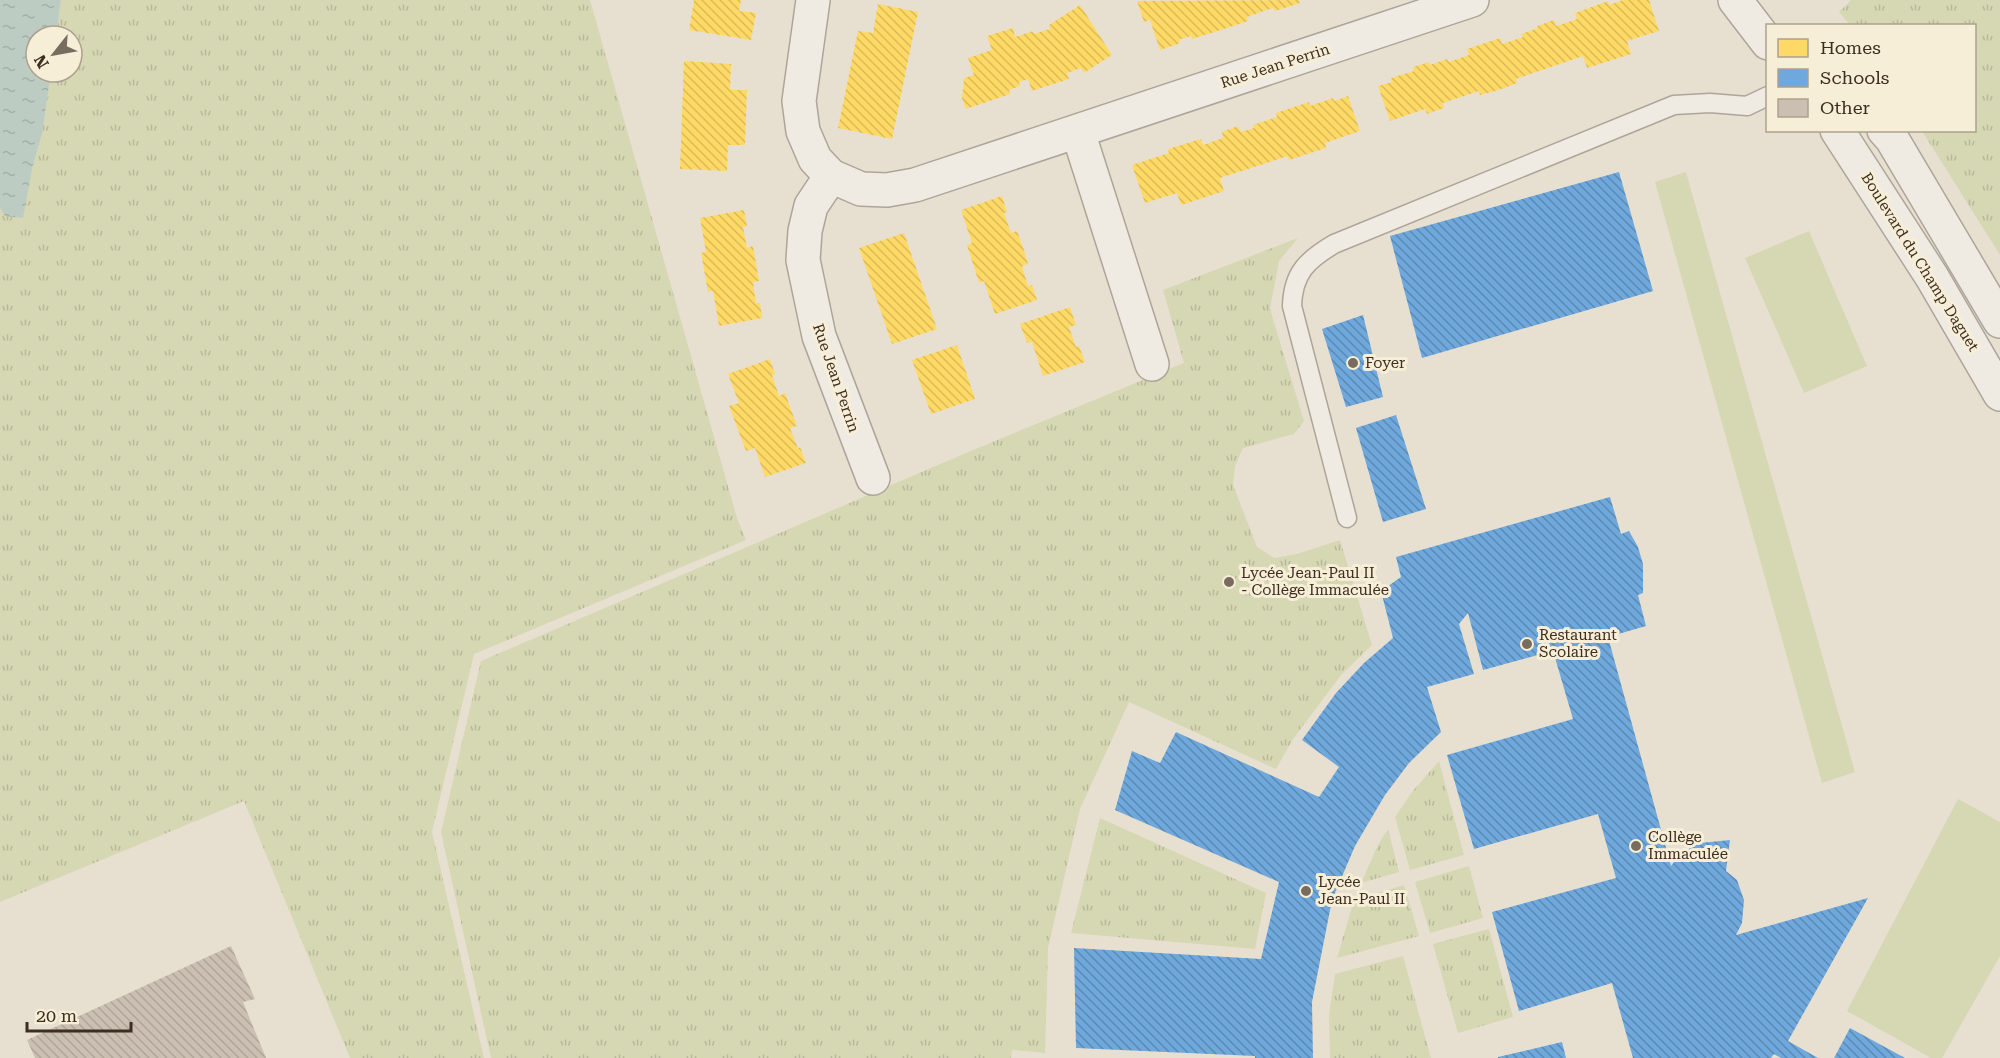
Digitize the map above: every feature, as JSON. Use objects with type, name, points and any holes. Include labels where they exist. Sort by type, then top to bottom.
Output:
[{"type":"street","name":"Rue Jean Perrin","points":[[813,0],[799,101],[803,131],[815,159],[831,176],[861,189],[887,190],[915,185],[1472,0]]},
{"type":"street","points":[[1735,0],[1766,42]]},
{"type":"street","points":[[1078,132],[1152,364]]},
{"type":"street","name":"Boulevard du Champ Daguet","points":[[1838,132],[1932,278],[2000,394]]},
{"type":"street","points":[[1886,132],[2000,321]]},
{"type":"street","name":"Rue Jean Perrin","points":[[831,176],[812,206],[805,231],[803,260],[819,336],[873,478]]},
{"type":"lane","points":[[1347,518],[1292,306],[1293,288],[1308,262],[1334,244],[1674,105],[1710,103],[1747,106],[1766,96]]},
{"type":"green space","points":[[61,0],[590,0],[737,518],[746,540],[474,654],[432,832],[484,1058],[350,1058],[244,801],[0,902],[0,208],[5,216],[32,169],[42,134],[49,84],[84,84],[84,24],[58,24]]},
{"type":"green space","points":[[1851,0],[2000,0],[2000,255],[1923,132],[1976,132],[1976,24],[1849,24],[1839,12]]},
{"type":"green space","points":[[1686,172],[1855,772],[1822,783],[1655,182]]},
{"type":"green space","points":[[1809,231],[1867,366],[1804,393],[1745,258]]},
{"type":"green space","points":[[1298,238],[1279,261],[1270,309],[1304,421],[1294,434],[1243,448],[1235,466],[1233,485],[1257,547],[1274,558],[1297,554],[1340,540],[1372,645],[1342,674],[1293,739],[1276,769],[1129,702],[1080,809],[1048,948],[1045,1053],[1012,1050],[1011,1058],[491,1058],[441,832],[481,661],[973,450],[1184,363],[1163,290]]},
{"type":"green space","points":[[1439,761],[1464,855],[1410,870],[1395,817],[1412,792]]},
{"type":"green space","points":[[1958,799],[2000,822],[2000,956],[1942,1058],[1931,1058],[1847,1011]]},
{"type":"green space","points":[[1100,818],[1266,893],[1255,949],[1071,933]]},
{"type":"green space","points":[[1388,829],[1399,872],[1361,883],[1379,843]]},
{"type":"green space","points":[[1469,866],[1483,918],[1430,933],[1415,882]]},
{"type":"green space","points":[[1404,885],[1419,936],[1337,958],[1354,900]]},
{"type":"green space","points":[[1489,929],[1513,1017],[1458,1033],[1433,944]]},
{"type":"green space","points":[[1403,956],[1431,1058],[1330,1058],[1329,1014],[1335,974]]},
{"type":"water","points":[[0,0],[61,0],[58,24],[24,24],[24,84],[49,84],[42,134],[32,169],[23,218],[5,216],[0,208]]},
{"type":"building: Homes","points":[[694,0],[741,0],[739,11],[756,13],[751,40],[689,30]]},
{"type":"building: Homes","points":[[1299,0],[1300,3],[1275,11],[1273,8],[1247,17],[1248,21],[1227,28],[1192,39],[1191,36],[1181,39],[1178,44],[1160,50],[1150,20],[1144,22],[1137,1]]},
{"type":"building: Homes","points":[[1623,0],[1649,0],[1659,31],[1627,41],[1631,54],[1587,68],[1583,56],[1516,79],[1517,83],[1499,90],[1480,95],[1479,91],[1443,103],[1444,108],[1427,114],[1425,109],[1390,121],[1378,86],[1392,82],[1391,78],[1414,71],[1413,67],[1429,62],[1430,65],[1447,59],[1449,62],[1469,55],[1467,49],[1500,38],[1502,44],[1523,37],[1521,34],[1554,20],[1556,26],[1577,19],[1575,13],[1608,1],[1609,5]]},
{"type":"building: Homes","points":[[878,4],[918,12],[892,139],[838,128],[858,31],[873,33]]},
{"type":"building: Homes","points":[[1080,5],[1112,55],[1084,73],[1081,68],[1067,73],[1069,79],[1032,91],[1028,79],[1019,82],[1020,86],[1009,90],[1010,94],[966,109],[962,99],[964,78],[974,75],[968,58],[992,50],[987,36],[1013,28],[1015,37],[1033,31],[1034,34],[1050,29],[1049,25]]},
{"type":"building: Homes","points":[[684,61],[731,64],[730,90],[747,90],[745,145],[728,145],[727,171],[680,169]]},
{"type":"building: Homes","points":[[1348,96],[1360,131],[1325,143],[1326,148],[1289,160],[1288,156],[1220,178],[1224,191],[1181,205],[1177,193],[1145,203],[1132,165],[1169,153],[1168,149],[1201,139],[1203,145],[1223,138],[1222,132],[1238,126],[1241,132],[1254,128],[1253,125],[1277,117],[1276,113],[1309,102],[1310,106],[1333,98],[1334,101]]},
{"type":"building: Homes","points":[[1002,196],[1007,212],[1004,213],[1011,233],[1017,231],[1028,264],[1022,266],[1028,286],[1032,285],[1037,300],[995,314],[984,281],[979,283],[967,245],[972,243],[961,210]]},
{"type":"building: Homes","points":[[744,210],[747,226],[743,227],[747,248],[753,246],[759,281],[753,282],[756,303],[760,303],[762,318],[719,326],[713,291],[708,292],[701,253],[706,252],[700,218]]},
{"type":"building: Homes","points":[[904,233],[937,329],[892,344],[859,248]]},
{"type":"building: Homes","points":[[1070,307],[1076,325],[1069,327],[1076,347],[1079,346],[1085,362],[1043,376],[1032,342],[1027,343],[1020,324]]},
{"type":"building: Homes","points":[[957,345],[975,399],[931,414],[912,360]]},
{"type":"building: Homes","points":[[770,359],[775,374],[772,375],[779,396],[785,393],[797,426],[790,428],[806,463],[765,477],[755,448],[746,451],[729,406],[739,403],[728,374]]},
{"type":"building: Schools","points":[[1619,172],[1653,291],[1422,358],[1390,236]]},
{"type":"building: Schools","name":"Foyer","points":[[1363,315],[1383,397],[1346,407],[1322,329]]},
{"type":"building: Schools","points":[[1396,415],[1426,509],[1383,522],[1356,428]]},
{"type":"building: Schools","points":[[1610,497],[1621,534],[1629,531],[1638,547],[1643,564],[1643,593],[1638,595],[1646,626],[1608,637],[1671,866],[1681,853],[1700,843],[1730,840],[1726,871],[1737,880],[1744,900],[1742,923],[1736,935],[1868,898],[1788,1041],[1818,1058],[1781,1058],[1774,1054],[1771,1058],[1633,1058],[1612,983],[1519,1011],[1492,912],[1616,878],[1598,814],[1474,849],[1447,755],[1573,719],[1553,651],[1483,670],[1468,613],[1459,624],[1474,674],[1427,687],[1441,732],[1409,763],[1385,795],[1355,846],[1332,900],[1312,1002],[1313,1058],[1255,1058],[1255,1056],[1076,1048],[1074,948],[1261,959],[1279,882],[1115,810],[1132,751],[1160,763],[1176,732],[1319,797],[1339,767],[1302,740],[1336,693],[1364,663],[1393,638],[1381,591],[1401,577],[1396,557]]},
{"type":"building: Schools","points":[[1850,1028],[1905,1058],[1834,1058]]},
{"type":"building: Schools","points":[[1562,1042],[1566,1058],[1498,1058],[1498,1057]]},
{"type":"building: Other","points":[[231,946],[255,999],[243,1002],[266,1058],[35,1058],[27,1040]]},
{"type":"place","name":"Foyer","points":[[1353,363]]},
{"type":"place","name":"Lycée Jean-Paul II - Collège Immaculée","points":[[1229,582]]},
{"type":"place","name":"Restaurant Scolaire","points":[[1527,644]]},
{"type":"place","name":"Collège Immaculée","points":[[1636,846]]},
{"type":"place","name":"Lycée Jean-Paul II","points":[[1306,891]]}]
